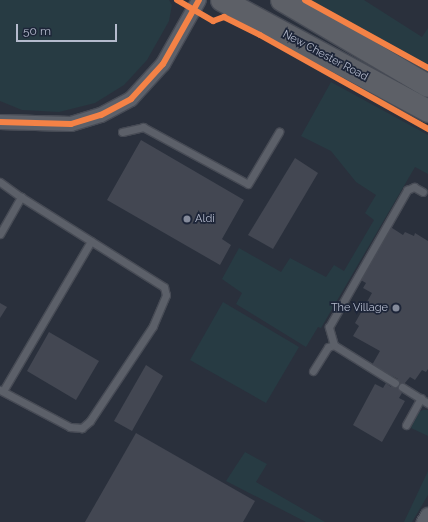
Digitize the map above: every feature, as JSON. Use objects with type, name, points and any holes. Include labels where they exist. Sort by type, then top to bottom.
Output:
[{"type":"highway","name":"New Chester Road","points":[[222,0],[428,112]]},
{"type":"highway","points":[[282,0],[428,86]]},
{"type":"street","points":[[0,122],[70,124],[102,115],[131,99],[163,64],[199,0]]},
{"type":"street","points":[[425,522],[428,516]]},
{"type":"lane","points":[[122,132],[143,127],[248,184],[279,132]]},
{"type":"lane","points":[[0,182],[164,288],[165,303],[153,326],[90,421],[82,428],[70,427],[1,391],[91,241]]},
{"type":"lane","points":[[395,382],[334,345],[329,327],[397,204],[407,190],[414,187],[423,192]]},
{"type":"lane","points":[[0,234],[21,197]]},
{"type":"lane","points":[[312,371],[328,347],[334,345]]},
{"type":"lane","points":[[402,387],[428,403]]},
{"type":"lane","points":[[406,425],[421,398]]},
{"type":"shaded area","points":[[0,0],[169,0],[172,5],[169,21],[147,60],[124,85],[95,103],[59,112],[22,110],[0,101]]},
{"type":"shaded area","points":[[301,0],[364,0],[422,37],[428,28],[428,77]]},
{"type":"shaded area","points":[[331,82],[428,135],[428,174],[415,167],[321,328],[318,327],[306,347],[236,304],[242,293],[222,279],[239,248],[281,272],[290,258],[326,277],[334,265],[344,271],[374,220],[365,213],[376,195],[356,182],[331,151],[301,136]]},
{"type":"shaded area","points":[[223,302],[299,347],[266,403],[190,360]]},
{"type":"shaded area","points":[[428,410],[428,436],[411,428],[418,412]]},
{"type":"shaded area","points":[[245,452],[267,464],[256,482],[325,522],[306,522],[226,481]]},
{"type":"shaded area","points":[[428,471],[428,495],[412,522],[404,522]]},
{"type":"building","name":"Aldi","points":[[141,140],[244,200],[222,239],[231,245],[220,265],[107,200]]},
{"type":"building","points":[[295,158],[318,173],[273,249],[248,235]]},
{"type":"building","name":"The Village","points":[[389,226],[403,235],[405,232],[414,236],[415,233],[428,241],[428,369],[426,372],[422,370],[415,380],[410,377],[399,390],[402,393],[399,398],[405,401],[382,442],[353,425],[375,384],[383,388],[386,383],[391,387],[398,379],[372,365],[380,351],[353,336],[359,326],[355,323],[372,293],[363,288],[366,283],[359,279]]},
{"type":"building","points":[[0,303],[7,307],[0,318]]},
{"type":"building","points":[[49,332],[99,361],[76,400],[27,371]]},
{"type":"building","points":[[146,365],[163,376],[132,431],[114,421]]},
{"type":"building","points":[[136,433],[255,501],[243,522],[85,522]]},
{"type":"cycle path","points":[[177,0],[213,21],[224,17],[260,35],[428,129]]},
{"type":"cycle path","points":[[0,122],[71,124],[101,115],[131,99],[163,64],[199,0]]},
{"type":"cycle path","points":[[305,0],[428,68]]},
{"type":"place","name":"Aldi","points":[[187,219]]},
{"type":"place","name":"The Village","points":[[396,308]]}]
